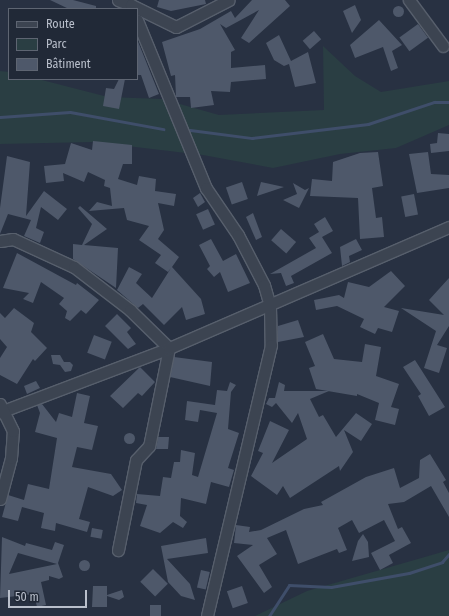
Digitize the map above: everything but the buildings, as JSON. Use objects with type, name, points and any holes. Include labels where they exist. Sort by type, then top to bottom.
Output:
[{"type":"street","points":[[118,0],[132,7]]},
{"type":"street","points":[[138,10],[176,27],[229,0]]},
{"type":"street","points":[[409,0],[443,46]]},
{"type":"street","points":[[138,22],[206,188],[238,235],[264,285],[270,306],[271,345],[207,616]]},
{"type":"street","points":[[0,499],[11,458],[12,437],[2,408],[169,348],[270,306],[449,227]]},
{"type":"street","points":[[0,234],[74,267],[130,310],[169,348]]},
{"type":"street","points":[[0,241],[13,239]]},
{"type":"street","points":[[118,550],[136,460],[149,446],[169,348]]},
{"type":"green space","points":[[323,46],[355,76],[381,92],[449,81],[449,125],[396,148],[340,154],[273,168],[203,155],[93,142],[0,144],[0,71],[8,72],[8,80],[42,80],[108,97],[162,99],[219,115],[324,110]]},
{"type":"green space","points":[[449,550],[449,616],[255,616],[307,591]]},
{"type":"waterway","points":[[190,130],[252,138],[368,124],[434,102],[449,102]]},
{"type":"waterway","points":[[0,117],[70,112],[163,129]]},
{"type":"waterway","points":[[269,616],[289,585],[331,587],[409,573],[442,562],[449,554]]}]
